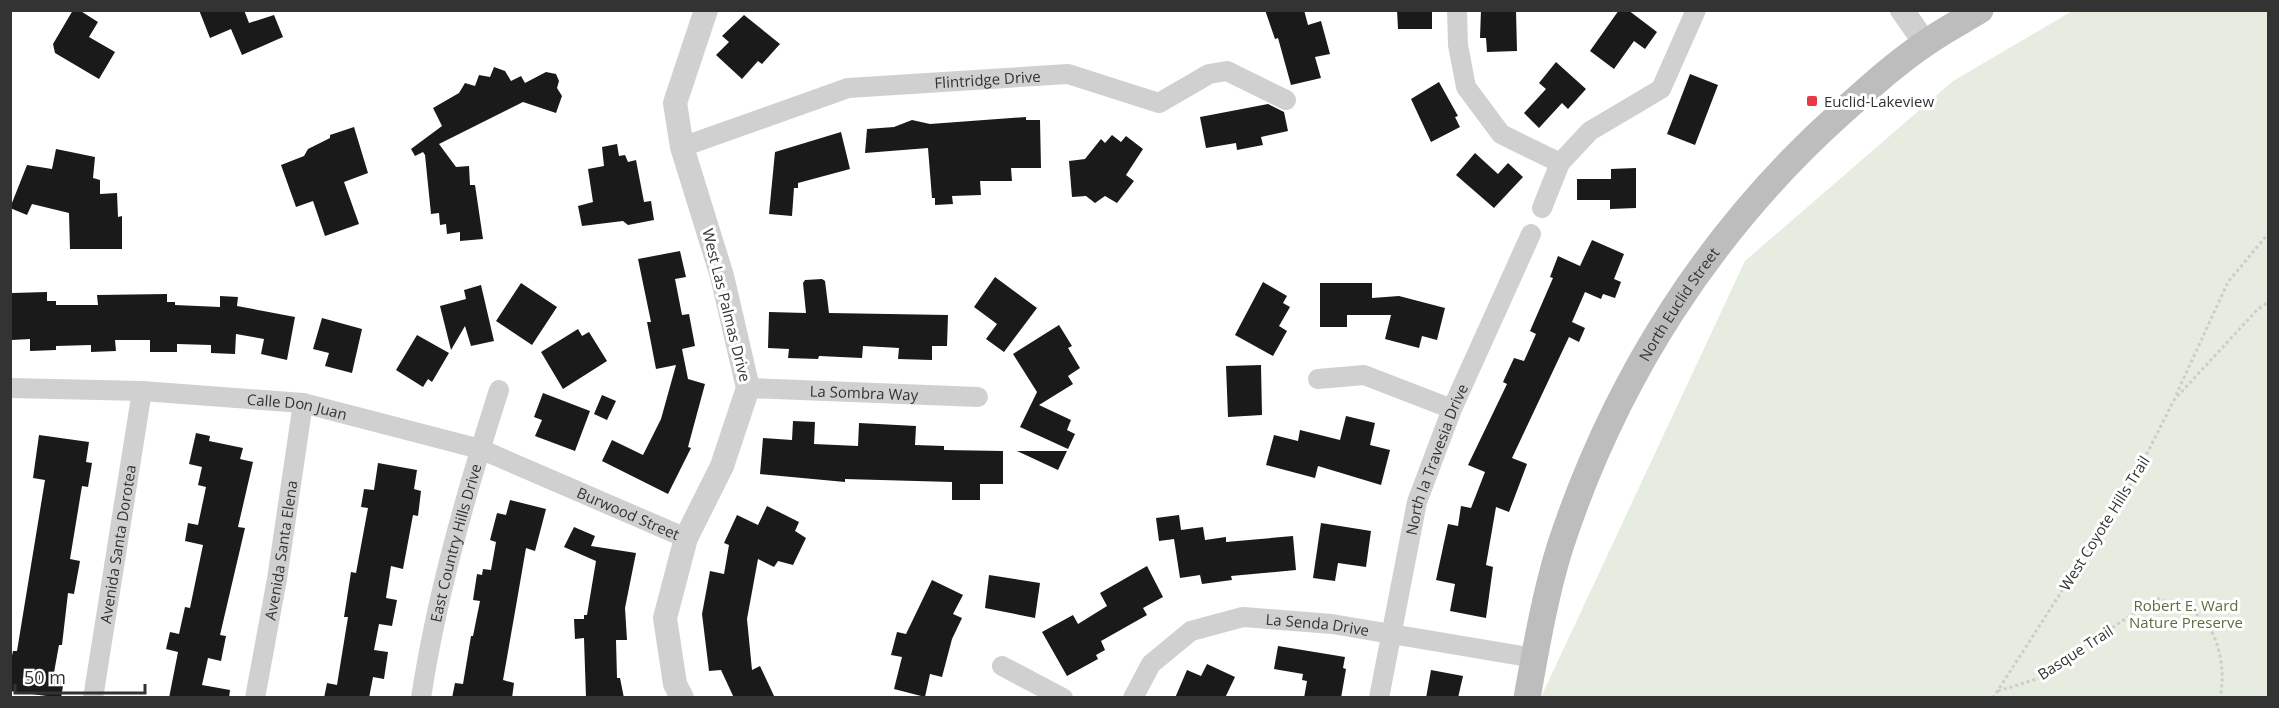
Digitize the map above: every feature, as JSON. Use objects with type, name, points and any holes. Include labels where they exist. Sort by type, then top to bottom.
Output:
[{"type":"main road","name":"North Euclid Street","points":[[1527,698],[1534,658],[1560,549],[1595,452],[1634,371],[1677,302],[1721,239],[1774,177],[1862,94],[1925,43],[1980,10]]},
{"type":"street","name":"West Las Palmas Drive","points":[[682,698],[675,684],[665,618],[686,538],[723,466],[748,388],[722,276],[682,147],[675,104],[706,10]]},
{"type":"street","points":[[1457,10],[1458,45],[1466,87],[1501,134],[1560,163]]},
{"type":"street","points":[[1542,208],[1560,163],[1590,131],[1661,89],[1696,10]]},
{"type":"street","points":[[1902,10],[1925,43]]},
{"type":"street","name":"Flintridge Drive","points":[[682,147],[848,88],[1068,74],[1159,104],[1209,74],[1227,71],[1286,100]]},
{"type":"street","name":"North la Travesia Drive","points":[[1379,698],[1417,502],[1452,409],[1531,234]]},
{"type":"street","points":[[1318,379],[1364,375],[1452,409]]},
{"type":"street","name":"Calle Don Juan","points":[[10,388],[142,392],[303,403],[480,449],[571,488]]},
{"type":"street","name":"La Sombra Way","points":[[748,388],[978,397]]},
{"type":"street","name":"East Country Hills Drive","points":[[422,698],[430,639],[480,449],[499,390]]},
{"type":"street","name":"Avenida Santa Dorotea","points":[[93,698],[142,392]]},
{"type":"street","name":"Avenida Santa Elena","points":[[255,698],[277,579],[303,403]]},
{"type":"street","name":"Burwood Street","points":[[571,488],[686,538]]},
{"type":"street","name":"La Senda Drive","points":[[1132,698],[1151,664],[1191,632],[1243,617],[1332,624],[1534,658]]},
{"type":"street","points":[[1002,666],[1063,698]]},
{"type":"path","points":[[2174,400],[2228,282],[2268,234]]},
{"type":"path","name":"West Coyote Hills Trail","points":[[1993,698],[2134,479],[2174,400],[2257,309],[2268,302]]},
{"type":"path","name":"Basque Trail","points":[[1998,691],[2037,679],[2156,598],[2197,615],[2216,640],[2223,683],[2220,698]]},
{"type":"green space","name":"Robert E. Ward Nature Preserve","points":[[2074,10],[2268,11],[2268,697],[1541,697],[1745,261],[1953,81]]},
{"type":"building","points":[[73,10],[79,10],[98,22],[89,37],[115,52],[99,79],[55,53],[53,44]]},
{"type":"building","points":[[199,10],[244,10],[249,23],[274,15],[283,37],[242,55],[231,29],[210,38]]},
{"type":"building","points":[[1265,10],[1304,10],[1308,25],[1321,21],[1330,54],[1315,57],[1321,78],[1291,85],[1278,38],[1275,39]]},
{"type":"building","points":[[1397,10],[1432,10],[1432,29],[1398,29]]},
{"type":"building","points":[[1481,10],[1516,10],[1517,51],[1487,52],[1486,38],[1480,38]]},
{"type":"building","points":[[1619,10],[1628,10],[1657,32],[1645,49],[1634,41],[1614,69],[1590,51]]},
{"type":"building","points":[[744,15],[780,44],[762,64],[758,61],[742,79],[716,55],[729,42],[722,36]]},
{"type":"building","points":[[1556,62],[1586,89],[1568,109],[1562,103],[1539,128],[1524,113],[1546,89],[1539,83]]},
{"type":"building","points":[[494,67],[505,71],[511,81],[521,76],[525,83],[546,72],[556,74],[559,81],[557,88],[562,96],[556,113],[523,102],[439,144],[456,167],[469,166],[470,185],[475,185],[483,239],[460,241],[460,232],[447,234],[446,224],[440,225],[439,213],[431,214],[425,155],[423,152],[415,156],[411,149],[442,126],[433,108],[459,93],[465,83],[475,86],[479,75],[490,77]]},
{"type":"building","points":[[1690,74],[1718,85],[1695,145],[1667,134]]},
{"type":"building","points":[[1439,82],[1458,116],[1455,117],[1460,127],[1431,142],[1411,99]]},
{"type":"building","points":[[1268,104],[1284,112],[1288,131],[1261,137],[1263,145],[1237,150],[1236,143],[1206,148],[1200,117]]},
{"type":"building","points":[[1026,117],[1026,120],[1040,120],[1041,168],[1011,168],[1012,181],[980,181],[981,195],[952,196],[953,204],[935,205],[935,198],[932,198],[928,148],[865,153],[867,129],[894,127],[912,120],[930,124]]},
{"type":"building","points":[[354,127],[368,173],[344,182],[359,224],[325,236],[313,201],[296,207],[281,165],[304,156],[308,149],[330,138],[330,135]]},
{"type":"building","points":[[841,132],[850,169],[798,183],[798,188],[794,188],[792,216],[769,214],[775,152]]},
{"type":"building","points":[[1112,135],[1121,142],[1126,136],[1143,149],[1126,175],[1134,181],[1117,203],[1105,196],[1095,203],[1086,196],[1072,197],[1069,161],[1085,159],[1101,139],[1105,143]]},
{"type":"building","points":[[617,144],[619,156],[625,155],[628,162],[636,160],[644,202],[651,201],[654,220],[628,225],[623,221],[582,226],[578,206],[593,202],[588,169],[604,166],[602,147]]},
{"type":"building","points":[[56,149],[95,157],[93,178],[100,180],[100,194],[117,193],[118,217],[122,216],[122,249],[70,249],[69,213],[32,204],[27,215],[10,208],[27,165],[52,169]]},
{"type":"building","points":[[1475,153],[1498,174],[1508,163],[1523,177],[1494,208],[1456,175]]},
{"type":"building","points":[[1636,168],[1636,208],[1610,209],[1610,200],[1577,200],[1577,179],[1611,179],[1611,169]]},
{"type":"building","points":[[1592,240],[1624,254],[1614,279],[1621,282],[1615,298],[1603,294],[1601,299],[1585,292],[1572,322],[1585,328],[1579,342],[1569,337],[1512,458],[1527,464],[1509,512],[1496,507],[1486,565],[1493,567],[1486,618],[1450,611],[1455,584],[1436,580],[1448,524],[1458,526],[1461,506],[1471,508],[1485,472],[1468,465],[1507,384],[1503,382],[1514,358],[1524,361],[1536,334],[1530,331],[1553,278],[1550,277],[1558,256],[1580,266]]},
{"type":"building","points":[[680,251],[686,277],[675,279],[682,315],[689,314],[695,346],[682,349],[688,379],[705,384],[688,447],[691,448],[668,494],[602,461],[612,440],[643,455],[661,419],[676,365],[656,369],[647,322],[651,322],[638,259]]},
{"type":"building","points":[[995,277],[1037,308],[1004,352],[986,339],[997,324],[974,307]]},
{"type":"building","points":[[822,279],[825,281],[829,313],[948,315],[947,346],[932,346],[932,360],[898,359],[899,348],[863,346],[862,358],[819,356],[818,359],[788,358],[789,349],[768,348],[769,312],[806,313],[803,283],[805,280]]},
{"type":"building","points":[[1263,282],[1287,296],[1283,303],[1290,307],[1279,326],[1287,331],[1273,356],[1235,335]]},
{"type":"building","points":[[521,283],[557,307],[532,345],[496,321]]},
{"type":"building","points":[[1320,283],[1372,283],[1372,298],[1399,296],[1445,308],[1437,340],[1422,336],[1419,348],[1385,339],[1391,315],[1347,315],[1347,327],[1320,327]]},
{"type":"building","points":[[481,285],[494,341],[471,346],[465,326],[451,350],[440,306],[466,299],[464,290]]},
{"type":"building","points":[[47,292],[47,301],[56,301],[56,305],[98,305],[97,295],[167,294],[167,302],[175,302],[175,305],[220,307],[220,296],[238,297],[237,306],[295,317],[287,360],[261,354],[264,339],[236,334],[235,354],[211,353],[211,345],[177,344],[177,352],[150,352],[150,340],[115,340],[116,351],[91,352],[91,345],[56,346],[56,350],[30,351],[30,339],[12,340],[12,293]]},
{"type":"building","points":[[322,318],[362,329],[352,373],[325,366],[329,353],[313,349]]},
{"type":"building","points":[[1059,325],[1072,346],[1068,348],[1080,368],[1068,376],[1073,384],[1039,405],[1071,420],[1067,430],[1075,434],[1068,449],[1020,427],[1037,392],[1013,354]]},
{"type":"building","points":[[578,329],[582,336],[589,332],[607,361],[563,389],[541,352]]},
{"type":"building","points":[[417,335],[449,353],[432,382],[428,379],[423,387],[396,370]]},
{"type":"building","points":[[1261,365],[1262,415],[1228,417],[1226,366]]},
{"type":"building","points":[[543,393],[590,411],[575,451],[535,436],[542,420],[534,417]]},
{"type":"building","points":[[602,395],[616,401],[607,420],[594,414]]},
{"type":"building","points":[[1346,416],[1375,423],[1370,445],[1390,450],[1381,485],[1318,466],[1315,478],[1266,465],[1274,435],[1298,441],[1300,430],[1340,440]]},
{"type":"building","points":[[793,421],[815,422],[814,444],[858,446],[859,423],[916,426],[915,445],[944,446],[944,450],[1003,451],[1003,484],[980,484],[980,500],[952,500],[952,482],[845,479],[845,482],[760,474],[763,438],[792,440]]},
{"type":"building","points":[[196,433],[210,436],[209,441],[243,448],[240,459],[253,462],[238,527],[245,528],[220,635],[226,636],[221,661],[208,658],[202,685],[230,690],[229,698],[169,698],[178,652],[166,649],[170,632],[179,634],[185,607],[190,608],[203,545],[185,541],[188,523],[198,525],[206,487],[198,485],[202,467],[189,464]]},
{"type":"building","points":[[39,435],[89,442],[86,462],[92,463],[88,487],[82,486],[70,559],[80,561],[74,594],[68,593],[62,645],[59,645],[53,678],[64,680],[61,698],[10,691],[10,665],[13,651],[17,651],[45,480],[33,478]]},
{"type":"building","points":[[1017,451],[1067,451],[1058,470]]},
{"type":"building","points":[[378,463],[417,470],[414,489],[421,491],[418,516],[413,515],[403,569],[391,566],[386,598],[397,600],[392,626],[379,624],[374,650],[388,652],[384,679],[373,677],[369,698],[324,698],[327,683],[337,685],[348,617],[344,617],[351,572],[356,573],[368,508],[361,507],[364,489],[374,490]]},
{"type":"building","points":[[510,500],[546,509],[535,551],[526,548],[503,680],[514,683],[512,698],[452,698],[455,683],[463,684],[471,636],[473,636],[480,601],[473,600],[477,574],[482,575],[483,569],[491,570],[496,542],[490,540],[497,513],[506,515]]},
{"type":"building","points":[[767,506],[799,522],[795,531],[806,538],[793,565],[778,561],[774,567],[758,559],[747,619],[752,670],[760,666],[775,698],[734,698],[721,670],[709,671],[702,614],[710,571],[724,574],[729,545],[724,543],[737,515],[758,525]]},
{"type":"building","points":[[1179,515],[1181,530],[1203,527],[1205,540],[1226,537],[1226,542],[1293,536],[1296,570],[1231,576],[1232,580],[1202,584],[1200,575],[1180,578],[1174,539],[1159,541],[1156,518]]},
{"type":"building","points":[[1321,523],[1371,531],[1366,567],[1338,563],[1335,581],[1313,578]]},
{"type":"building","points":[[574,527],[595,536],[591,546],[636,553],[625,608],[627,640],[616,640],[617,678],[620,678],[624,698],[586,698],[584,638],[575,639],[574,619],[584,619],[584,615],[587,615],[596,561],[564,547]]},
{"type":"building","points":[[1147,566],[1163,597],[1143,608],[1147,615],[1101,641],[1105,650],[1096,655],[1098,659],[1067,676],[1042,632],[1073,615],[1078,624],[1107,606],[1100,593]]},
{"type":"building","points":[[989,575],[1040,583],[1035,618],[985,608]]},
{"type":"building","points":[[932,580],[963,595],[953,614],[962,618],[952,639],[942,677],[930,674],[925,697],[894,689],[902,657],[891,655],[897,632],[906,634]]},
{"type":"building","points":[[1278,646],[1345,657],[1343,668],[1346,669],[1341,698],[1304,698],[1307,681],[1302,680],[1303,674],[1274,669]]},
{"type":"building","points":[[1207,664],[1235,677],[1225,698],[1175,698],[1187,670],[1201,676]]},
{"type":"building","points":[[1431,670],[1463,676],[1458,698],[1426,698]]},
{"type":"place","name":"Euclid-Lakeview","points":[[1812,101]]}]
